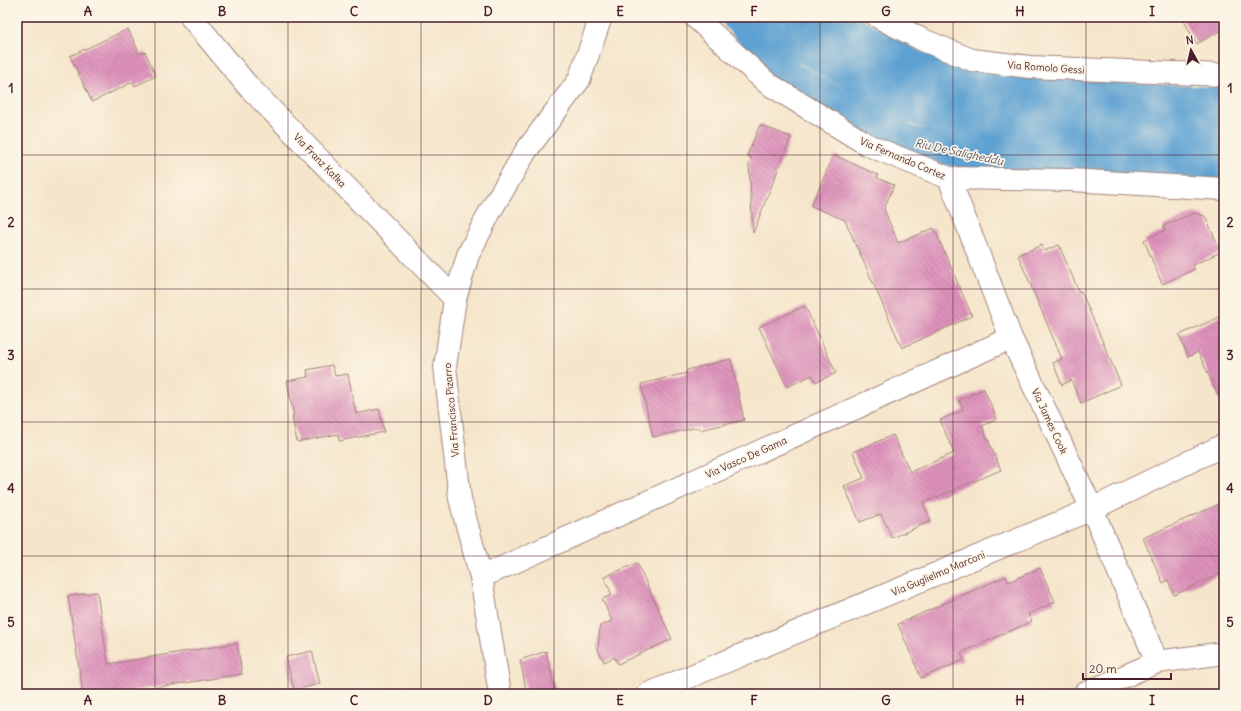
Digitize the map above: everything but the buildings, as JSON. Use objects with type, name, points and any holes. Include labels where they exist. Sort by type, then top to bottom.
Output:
[{"type":"street","name":"Via Franz Kafka","points":[[190,17],[247,85],[455,298]]},
{"type":"street","name":"Via Francisco Pizarro","points":[[500,694],[481,577],[460,499],[446,367],[455,298],[468,255],[491,210],[526,151],[579,80],[601,17]]},
{"type":"street","name":"Via Fernando Cortez","points":[[695,17],[767,83],[868,145],[949,178],[1071,180],[1224,189]]},
{"type":"street","name":"Via Romolo Gessi","points":[[878,17],[922,40],[972,60],[1030,67],[1224,74]]},
{"type":"street","name":"Via James Cook","points":[[949,178],[1011,338],[1092,508],[1157,662]]},
{"type":"street","name":"Via Vasco De Gama","points":[[481,577],[1011,338]]},
{"type":"street","name":"Via Guglielmo Marconi","points":[[648,694],[1092,508],[1224,445]]},
{"type":"street","points":[[1084,694],[1157,662],[1224,654]]},
{"type":"waterway","name":"Riu De Saligheddu","points":[[737,17],[789,76],[908,141],[1002,162],[1224,169]]},
{"type":"waterway","name":"Riu De Saligheddu","points":[[787,17],[805,36],[913,97],[990,122],[1121,127],[1224,135]]},
{"type":"waterway","name":"Riu De Saligheddu","points":[[835,17],[853,31],[913,65],[997,91],[1224,103]]}]
